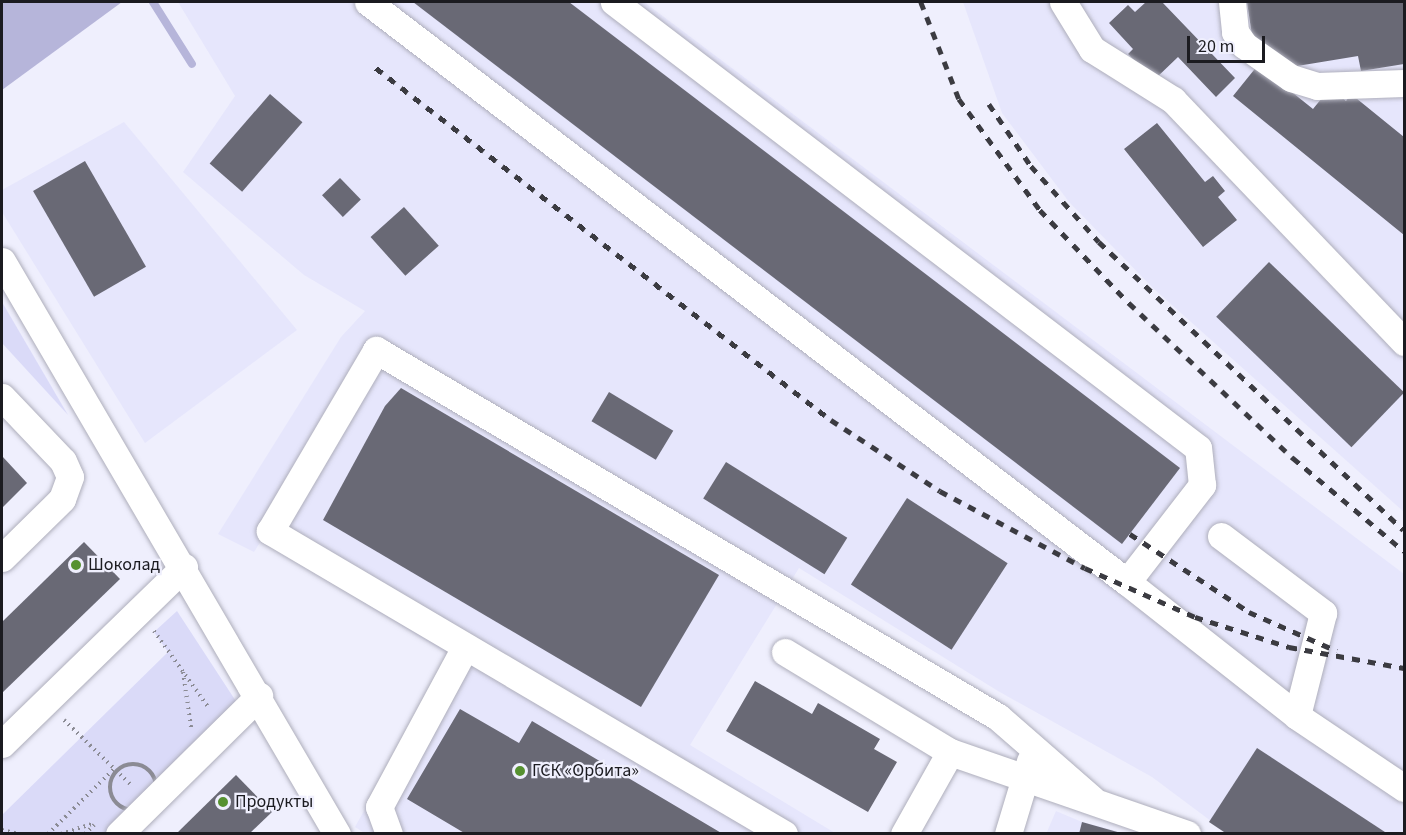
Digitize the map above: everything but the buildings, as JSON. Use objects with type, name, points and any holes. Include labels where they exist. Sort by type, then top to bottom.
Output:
[{"type":"street","points":[[368,2],[1127,582],[1297,716],[1404,789]]},
{"type":"street","points":[[614,2],[1198,448],[1202,485],[1127,582]]},
{"type":"street","points":[[1063,2],[1092,49],[1173,100],[1404,342]]},
{"type":"street","points":[[1232,2],[1235,32],[1244,45],[1291,78],[1317,86],[1404,83]]},
{"type":"street","points":[[2,261],[259,696],[327,829]]},
{"type":"street","points":[[784,834],[270,531],[376,350],[931,676],[1034,745],[1092,799]]},
{"type":"street","points":[[2,396],[63,460],[70,477],[62,499],[2,558]]},
{"type":"street","points":[[1221,536],[1323,613],[1297,716]]},
{"type":"street","points":[[2,744],[184,567]]},
{"type":"street","points":[[388,834],[379,807],[465,647]]},
{"type":"street","points":[[785,652],[950,752],[1092,799],[1187,834]]},
{"type":"street","points":[[109,827],[150,803],[259,696]]},
{"type":"street","points":[[1008,834],[1034,745]]},
{"type":"street","points":[[904,834],[950,752]]},
{"type":"path","points":[[139,611],[225,730]]},
{"type":"path","points":[[182,671],[192,733]]},
{"type":"path","points":[[45,701],[150,803]]},
{"type":"path","points":[[48,834],[114,769]]},
{"type":"path","points":[[61,834],[109,827]]},
{"type":"path","points":[[2,829],[6,834]]},
{"type":"path","points":[[2,829],[19,834]]},
{"type":"shaded area","points":[[2,2],[122,2],[2,90]]},
{"type":"shaded area","points":[[178,2],[644,2],[1404,574],[1404,833],[1227,833],[1152,777],[998,691],[799,568],[690,745],[835,833],[366,834],[355,827],[450,655],[261,541],[254,552],[218,534],[341,337],[365,311],[304,275],[183,172],[235,96]]},
{"type":"shaded area","points":[[963,2],[1404,2],[1404,512],[1154,289],[1069,202],[1002,113]]},
{"type":"shaded area","points":[[124,122],[297,330],[145,443],[2,212],[2,190]]},
{"type":"shaded area","points":[[2,302],[68,415],[2,343]]},
{"type":"shaded area","points":[[177,611],[243,712],[119,833],[2,834],[2,815],[168,652],[154,632]]},
{"type":"shaded area","points":[[1056,811],[1082,822],[1124,833],[1046,834]]},
{"type":"waterway","points":[[153,2],[192,64]]},
{"type":"railway","points":[[921,2],[959,99],[1040,210],[1129,303],[1293,458],[1404,551]]},
{"type":"railway","points":[[376,68],[831,420],[940,491],[1085,568],[1195,617],[1289,647],[1404,668]]},
{"type":"railway","points":[[989,104],[1031,166],[1099,242],[1404,530]]},
{"type":"railway","points":[[1130,534],[1249,612],[1337,651]]},
{"type":"place","name":"Шоколад","points":[[76,565]]},
{"type":"place","name":"ГСК «Орбита»","points":[[520,771]]},
{"type":"place","name":"Продукты","points":[[223,802]]}]
